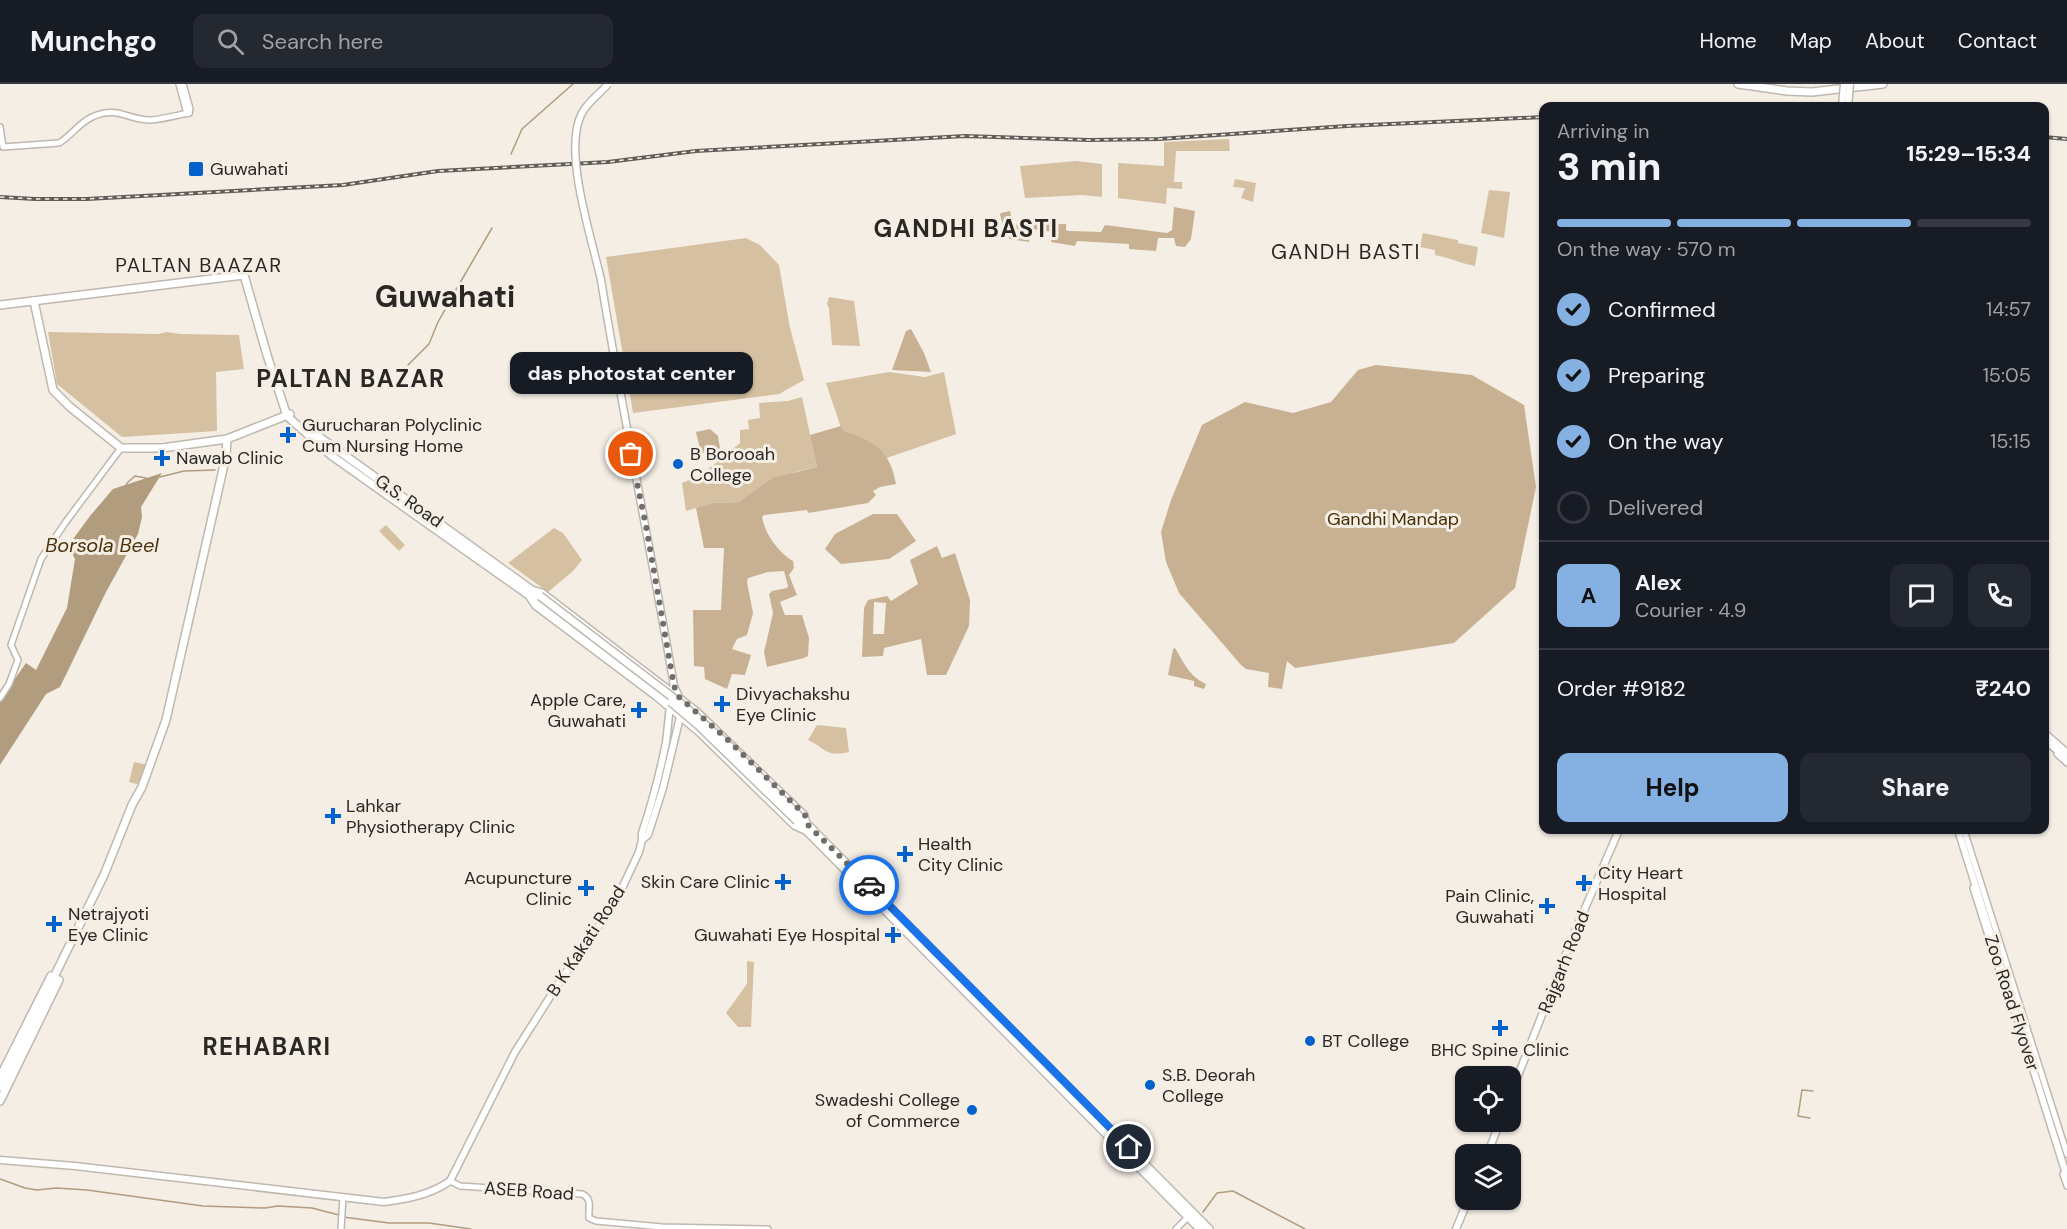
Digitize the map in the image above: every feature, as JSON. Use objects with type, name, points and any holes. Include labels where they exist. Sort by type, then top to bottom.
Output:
[{"type":"main road","points":[[608,84],[589,103],[576,129],[574,140],[580,194],[601,280],[673,689],[679,697],[680,717],[663,788],[648,835],[642,840]]},
{"type":"main road","points":[[1738,84],[1800,88],[1883,84]]},
{"type":"main road","points":[[1764,84],[1800,88]]},
{"type":"main road","points":[[1812,88],[1843,84],[1842,102]]},
{"type":"main road","points":[[1848,102],[1850,84]]},
{"type":"main road","name":"G.S. Road","points":[[34,301],[244,275],[283,406],[289,415],[692,712],[807,828]]},
{"type":"main road","points":[[0,305],[34,301],[53,390],[69,407],[121,448],[162,448],[227,439],[289,415]]},
{"type":"main road","points":[[0,1087],[76,934],[142,787],[166,720],[226,456],[227,439]]},
{"type":"main road","name":"B K Kakati Road","points":[[450,1181],[515,1052],[538,1013],[616,901],[639,852],[642,833],[657,786],[673,689]]},
{"type":"main road","points":[[2049,741],[2067,757]]},
{"type":"main road","points":[[807,828],[1200,1229]]},
{"type":"main road","points":[[807,828],[849,865],[1209,1229]]},
{"type":"main road","name":"Rajgarh Road","points":[[1521,1068],[1617,834]]},
{"type":"main road","name":"Zoo Road Flyover","points":[[1961,834],[2029,1039],[2067,1164]]},
{"type":"main road","name":"Zoo Road Flyover","points":[[1961,834],[2067,1177]]},
{"type":"main road","points":[[0,1077],[70,937],[76,934]]},
{"type":"main road","points":[[0,1101],[73,952],[77,939],[76,934]]},
{"type":"main road","points":[[0,1160],[384,1202],[405,1200],[429,1193],[450,1181]]},
{"type":"main road","points":[[1456,1229],[1464,1210]]},
{"type":"street","points":[[0,127],[3,147],[59,143],[91,117],[109,111],[149,120],[189,113],[186,110],[181,84]]},
{"type":"street","points":[[0,698],[14,674],[18,660],[11,645],[41,559],[121,448]]},
{"type":"street","points":[[673,689],[542,592],[529,592],[535,606],[680,717],[726,758],[794,826],[807,828],[805,815],[736,747],[679,697]]},
{"type":"street","points":[[718,751],[728,740]]},
{"type":"street","points":[[726,758],[736,747]]},
{"type":"street","points":[[1961,834],[2067,1154]]},
{"type":"street","points":[[1961,834],[1985,928],[2026,1050],[2067,1186]]},
{"type":"street","name":"ASEB Road","points":[[450,1181],[469,1187],[582,1194],[589,1199],[589,1218],[596,1221],[662,1227],[768,1229]]},
{"type":"street","points":[[341,1227],[343,1197]]},
{"type":"street","points":[[1176,1229],[1188,1217]]},
{"type":"shaded area","points":[[1229,139],[1230,151],[1176,151],[1174,182],[1182,182],[1182,189],[1167,188],[1166,204],[1118,198],[1118,163],[1164,166],[1164,142]]},
{"type":"shaded area","points":[[1076,161],[1102,164],[1102,197],[1082,195],[1025,198],[1020,166]]},
{"type":"shaded area","points":[[1235,179],[1256,183],[1253,202],[1241,198],[1245,188],[1233,187]]},
{"type":"shaded area","points":[[1489,190],[1510,192],[1504,238],[1481,233]]},
{"type":"shaded area","points":[[1423,233],[1458,240],[1458,243],[1478,247],[1475,266],[1435,255],[1435,250],[1420,247]]},
{"type":"shaded area","points":[[746,238],[760,245],[779,265],[790,328],[804,380],[779,394],[633,413],[606,257]]},
{"type":"shaded area","points":[[829,297],[854,301],[860,346],[832,345],[827,304]]},
{"type":"shaded area","points":[[48,332],[158,334],[167,332],[239,335],[244,369],[216,372],[217,431],[122,437],[57,384]]},
{"type":"shaded area","points":[[889,372],[925,377],[944,372],[956,434],[855,469],[826,383]]},
{"type":"shaded area","points":[[802,397],[817,467],[795,472],[739,502],[713,503],[686,511],[682,483],[700,476],[740,443],[740,430],[749,429],[748,420],[760,418],[759,403],[788,401]]},
{"type":"shaded area","points":[[386,525],[405,545],[399,551],[379,531]]},
{"type":"shaded area","points":[[554,528],[563,533],[582,560],[573,571],[548,592],[508,563]]},
{"type":"shaded area","points":[[817,725],[846,728],[849,752],[830,753],[808,740]]},
{"type":"shaded area","points":[[134,762],[148,765],[141,785],[129,782]]},
{"type":"shaded area","points":[[747,961],[754,962],[751,1027],[738,1027],[726,1013],[747,984]]},
{"type":"green space","points":[[1174,207],[1195,211],[1191,239],[1185,247],[1176,246],[1174,238],[1158,238],[1156,251],[1129,249],[1129,244],[1077,241],[1075,246],[1051,242],[1052,232],[1032,229],[1029,242],[1009,239],[1010,229],[1003,227],[1000,214],[1010,211],[1013,225],[1066,224],[1068,231],[1101,232],[1105,225],[1167,233],[1172,230]]},
{"type":"green space","points":[[911,329],[931,372],[892,370],[906,331]]},
{"type":"green space","name":"Gandhi Mandap","points":[[1376,365],[1472,375],[1524,405],[1536,487],[1515,588],[1454,643],[1295,668],[1287,661],[1282,689],[1268,687],[1269,673],[1246,669],[1241,665],[1179,593],[1166,562],[1161,532],[1171,500],[1202,425],[1245,402],[1293,413],[1331,402],[1358,370]]},
{"type":"green space","points":[[841,426],[843,431],[872,443],[885,455],[890,463],[896,484],[873,491],[876,495],[868,503],[808,513],[807,510],[762,517],[773,542],[793,561],[794,568],[789,575],[797,595],[780,602],[785,615],[802,615],[809,638],[808,656],[767,667],[764,652],[773,613],[769,594],[788,586],[784,571],[768,572],[748,578],[753,613],[747,635],[737,639],[732,649],[751,655],[745,675],[732,674],[727,689],[705,679],[704,667],[694,666],[693,610],[721,610],[724,548],[704,548],[696,508],[713,503],[739,502],[773,478],[817,467],[810,435]]},
{"type":"green space","points":[[710,429],[718,436],[720,449],[701,453],[696,432]]},
{"type":"green space","points":[[873,514],[897,514],[916,541],[889,559],[841,564],[825,549],[835,534]]},
{"type":"green space","points":[[937,546],[942,558],[955,553],[970,600],[969,626],[946,675],[927,675],[921,639],[884,648],[883,656],[862,657],[864,608],[868,600],[887,596],[891,601],[918,584],[910,560]],"holes":[[[874,602],[886,603],[884,634],[873,634]]]},
{"type":"green space","points":[[1175,648],[1191,673],[1206,684],[1204,689],[1194,686],[1194,681],[1168,675]]},
{"type":"water","name":"Borsola Beel","points":[[162,473],[141,507],[142,517],[138,534],[106,592],[60,687],[46,694],[0,765],[0,700],[26,663],[36,670],[67,608],[75,559],[68,546],[113,489]]},
{"type":"waterway","points":[[511,154],[522,129],[573,84]]},
{"type":"waterway","points":[[454,293],[492,228]]},
{"type":"waterway","points":[[408,365],[429,344],[451,299]]},
{"type":"waterway","points":[[160,477],[184,471],[215,470]]},
{"type":"waterway","points":[[126,486],[135,476],[146,478]]},
{"type":"waterway","points":[[1810,1118],[1798,1116],[1802,1090],[1813,1091]]},
{"type":"waterway","points":[[0,1179],[37,1190],[56,1188],[87,1190],[203,1206],[312,1208],[339,1215]]},
{"type":"waterway","points":[[1203,1212],[1217,1193],[1233,1191],[1305,1229]]},
{"type":"waterway","points":[[343,1217],[389,1223],[429,1223],[471,1229]]},
{"type":"railway","points":[[0,197],[87,199],[343,185],[438,171],[608,162],[696,151],[965,136],[1089,140],[1159,139],[1347,126],[1539,117]]},
{"type":"railway","points":[[2049,137],[2067,139]]},
{"type":"way so far","points":[[631,454],[674,686],[679,697],[698,711],[805,815],[808,825],[869,885]]},
{"type":"place","name":"Guwahati","points":[[196,169]]},
{"type":"place","name":"Gurucharan Polyclinic Cum Nursing Home","points":[[288,435]]},
{"type":"place","name":"das photostat center","points":[[631,454]]},
{"type":"place","name":"Nawab Clinic","points":[[162,458]]},
{"type":"place","name":"B Borooah College","points":[[678,464]]},
{"type":"place","name":"Divyachakshu Eye Clinic","points":[[722,704]]},
{"type":"place","name":"Apple Care, Guwahati","points":[[639,710]]},
{"type":"place","name":"Lahkar Physiotherapy Clinic","points":[[333,816]]},
{"type":"place","name":"Health City Clinic","points":[[905,854]]},
{"type":"place","name":"Skin Care Clinic","points":[[783,882]]},
{"type":"place","name":"City Heart Hospital","points":[[1584,883]]},
{"type":"place","name":"Acupuncture Clinic","points":[[586,888]]},
{"type":"place","name":"Pain Clinic, Guwahati","points":[[1547,906]]},
{"type":"place","name":"Netrajyoti Eye Clinic","points":[[54,924]]},
{"type":"place","name":"Guwahati Eye Hospital","points":[[893,935]]},
{"type":"place","name":"BHC Spine Clinic","points":[[1500,1028]]},
{"type":"place","name":"BT College","points":[[1310,1041]]},
{"type":"place","name":"S.B. Deorah College","points":[[1150,1085]]},
{"type":"place","name":"Swadeshi College of Commerce","points":[[972,1110]]},
{"type":"district","name":"GANDHI BASTI","points":[[966,229]]},
{"type":"district","name":"GANDH BASTI","points":[[1346,252]]},
{"type":"district","name":"PALTAN BAAZAR","points":[[199,265]]},
{"type":"district","name":"Guwahati","points":[[445,297]]},
{"type":"district","name":"PALTAN BAZAR","points":[[351,379]]},
{"type":"district","name":"REHABARI","points":[[267,1047]]},
{"type":"route","points":[[869,885],[1129,1147]]}]
